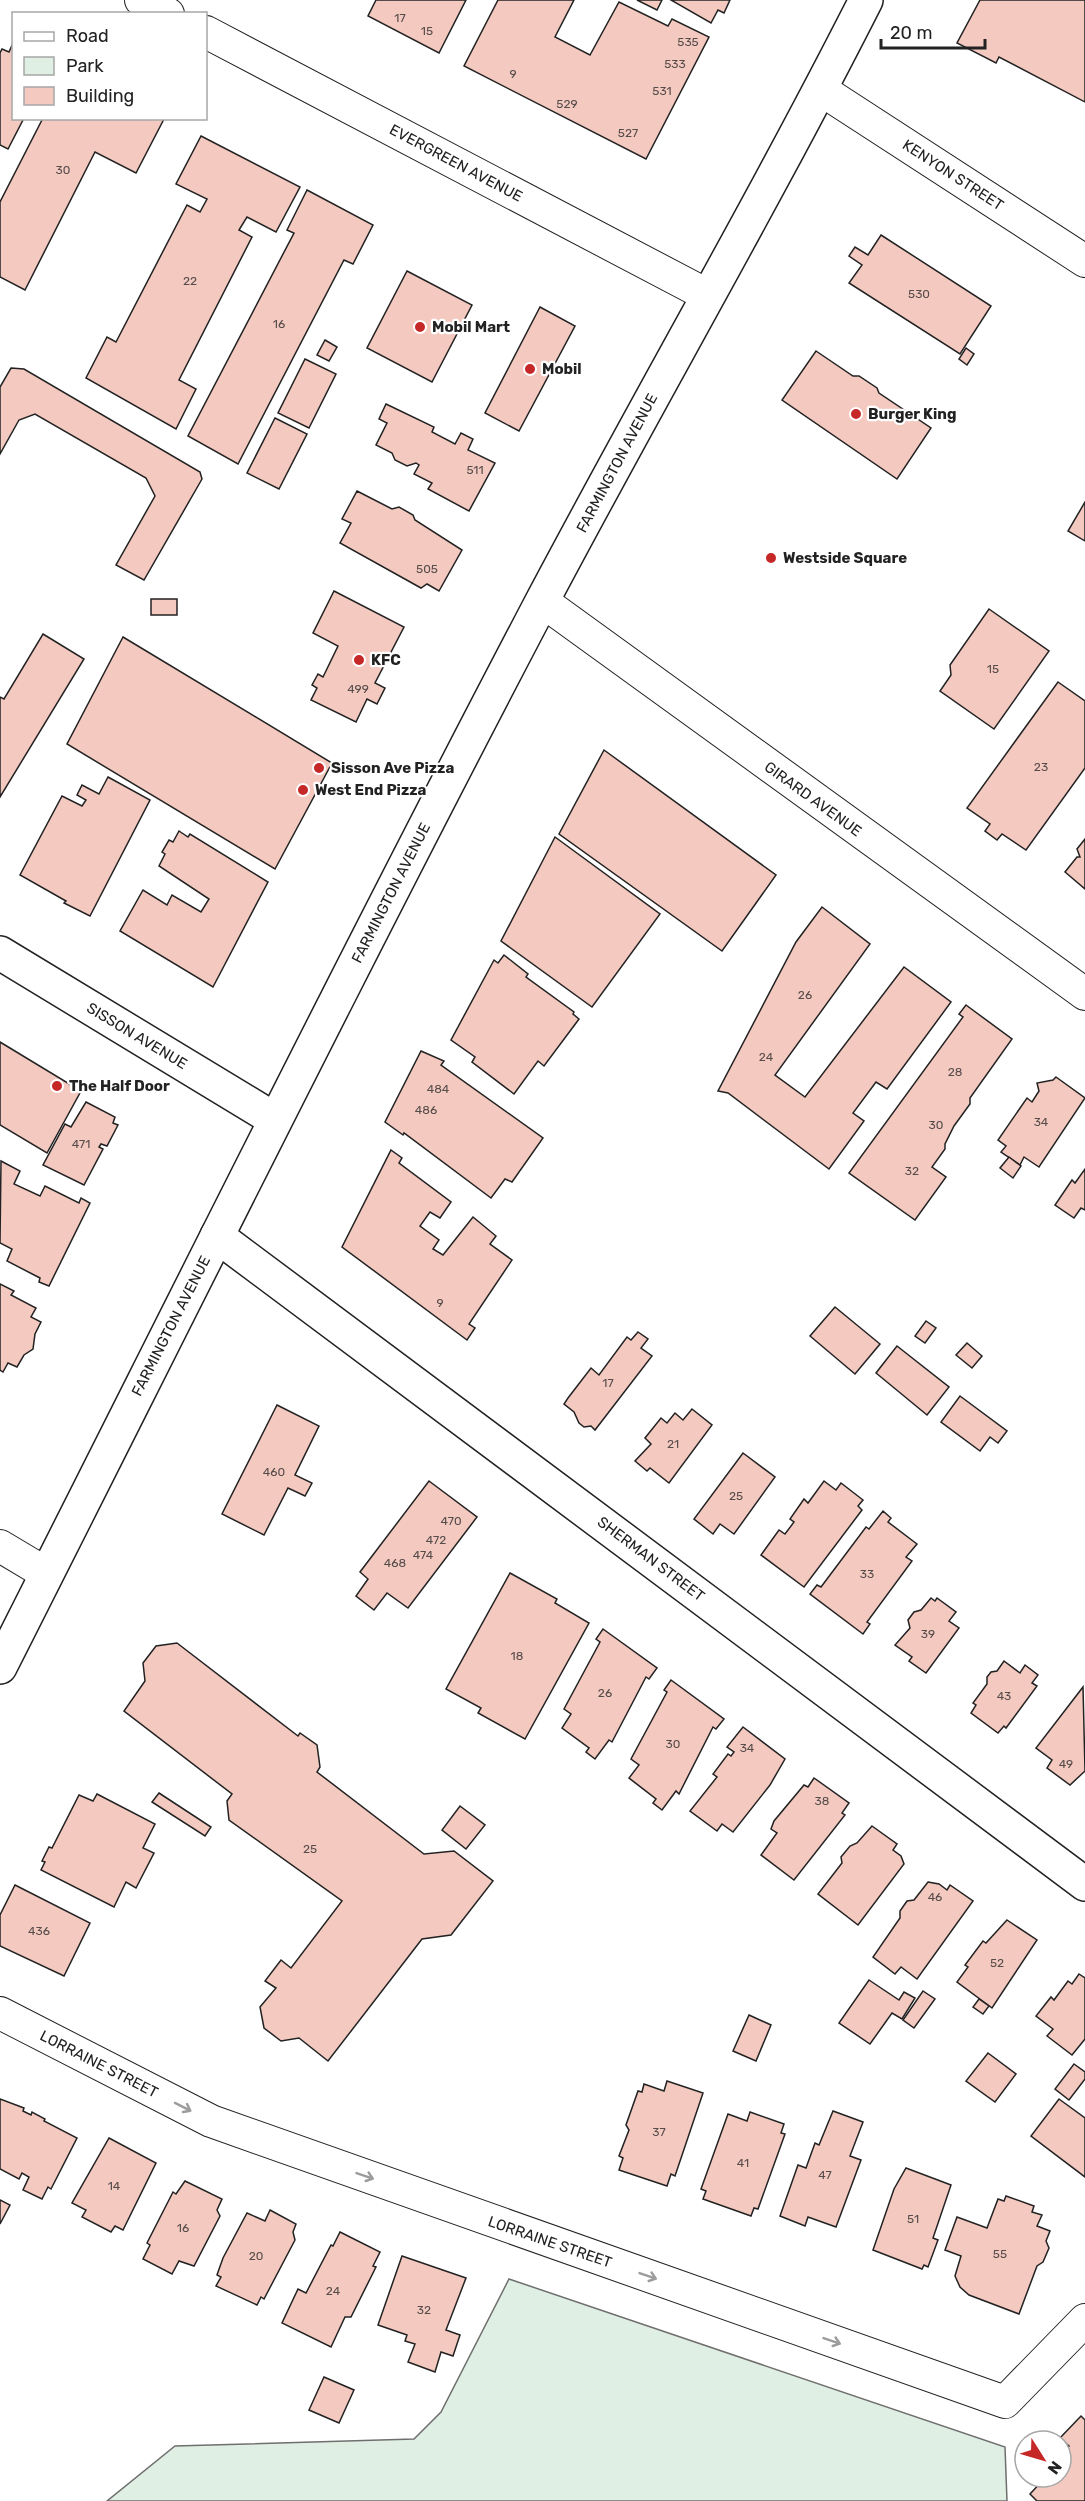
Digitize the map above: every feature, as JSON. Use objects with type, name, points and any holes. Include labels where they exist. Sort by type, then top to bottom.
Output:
[{"type":"main road","name":"FARMINGTON AVENUE","points":[[0,1667],[274,1119],[542,602],[866,0]]},
{"type":"main road","name":"SISSON AVENUE","points":[[0,953],[274,1119]]},
{"type":"main road","name":"SHERMAN STREET","points":[[217,1236],[1085,1884]]},
{"type":"street","points":[[141,0],[164,12]]},
{"type":"street","name":"EVERGREEN AVENUE","points":[[207,33],[707,295]]},
{"type":"street","name":"KENYON STREET","points":[[820,89],[1085,261]]},
{"type":"street","name":"GIRARD AVENUE","points":[[542,602],[1085,994]]},
{"type":"street","points":[[0,1546],[47,1574]]},
{"type":"street","name":"LORRAINE STREET","points":[[0,2013],[211,2121],[1005,2402],[1085,2320]]},
{"type":"green space","points":[[509,2279],[1005,2447],[1007,2501],[107,2501],[175,2446],[414,2439],[441,2412]]},
{"type":"building","points":[[376,0],[466,0],[439,53],[368,16]]},
{"type":"building","points":[[498,0],[574,0],[555,37],[590,55],[619,2],[668,26],[672,19],[709,37],[646,159],[464,66]]},
{"type":"building","points":[[637,0],[662,0],[657,10]]},
{"type":"building","points":[[671,0],[730,0],[724,13],[718,10],[711,23]]},
{"type":"building","points":[[980,0],[1085,0],[1085,102],[999,57],[996,63],[957,43]]},
{"type":"building","points":[[12,45],[12,120],[23,120],[8,149],[0,145],[0,53],[2,49],[9,52]]},
{"type":"building","points":[[42,120],[163,120],[136,173],[95,152],[25,290],[0,277],[0,202]]},
{"type":"building","points":[[201,136],[300,187],[276,232],[247,217],[239,230],[252,237],[179,380],[196,389],[176,429],[86,378],[107,337],[116,342],[187,205],[200,212],[207,199],[176,184]]},
{"type":"building","points":[[307,190],[373,225],[353,264],[344,260],[238,464],[188,436],[294,233],[287,230]]},
{"type":"building","points":[[881,235],[991,306],[960,354],[849,283],[862,265],[849,256],[855,247],[868,255]]},
{"type":"building","name":"Mobil Mart","points":[[407,271],[472,305],[432,382],[367,348]]},
{"type":"building","name":"Mobil","points":[[540,307],[575,326],[519,431],[485,413]]},
{"type":"building","points":[[325,340],[337,347],[329,361],[317,355]]},
{"type":"building","points":[[966,348],[974,354],[967,365],[959,359]]},
{"type":"building","name":"Burger King","points":[[816,351],[853,376],[859,376],[877,388],[879,393],[931,428],[897,479],[782,400]]},
{"type":"building","points":[[305,359],[336,374],[309,428],[278,413]]},
{"type":"building","points":[[11,368],[24,369],[200,472],[202,479],[144,580],[116,565],[155,496],[146,478],[35,414],[19,420],[0,454],[0,387]]},
{"type":"building","points":[[386,404],[434,427],[432,432],[455,444],[461,433],[473,439],[468,450],[495,463],[469,511],[428,489],[432,483],[414,474],[419,465],[416,463],[407,466],[395,460],[392,453],[376,445],[387,423],[379,419]]},
{"type":"building","points":[[275,418],[307,434],[279,489],[247,473]]},
{"type":"building","points":[[357,491],[392,509],[399,507],[462,550],[439,591],[427,584],[421,588],[340,543],[351,523],[342,519]]},
{"type":"building","points":[[1085,502],[1085,541],[1068,531]]},
{"type":"building","name":"KFC","points":[[334,591],[404,627],[375,683],[385,688],[377,704],[367,699],[356,722],[311,700],[317,688],[312,685],[318,674],[323,677],[338,646],[313,633]]},
{"type":"building","points":[[151,599],[177,599],[177,615],[151,615]]},
{"type":"building","points":[[989,609],[1049,651],[994,729],[940,691],[951,675],[950,665]]},
{"type":"building","points":[[43,634],[84,659],[0,797],[0,697],[4,699]]},
{"type":"building","points":[[123,637],[332,763],[275,869],[67,744]]},
{"type":"building","points":[[1058,682],[1085,701],[1085,768],[1026,850],[1002,834],[997,840],[985,831],[990,824],[967,808]]},
{"type":"building","points":[[604,750],[776,875],[722,951],[559,834]]},
{"type":"building","points":[[108,777],[150,800],[90,916],[64,903],[66,901],[20,875],[62,796],[82,806],[86,800],[77,795],[82,785],[99,794]]},
{"type":"building","points":[[179,831],[188,837],[190,834],[268,882],[213,987],[120,931],[143,890],[167,905],[172,895],[201,912],[209,899],[159,866],[165,854],[162,852],[169,840],[173,842]]},
{"type":"building","points":[[555,837],[660,914],[592,1007],[501,941]]},
{"type":"building","points":[[1085,839],[1085,889],[1065,872],[1077,857],[1080,857],[1077,849]]},
{"type":"building","points":[[822,907],[870,944],[775,1075],[805,1097],[904,967],[951,1002],[887,1089],[876,1082],[853,1113],[864,1121],[829,1169],[728,1093],[718,1091],[796,942]]},
{"type":"building","points":[[504,955],[528,974],[526,977],[574,1012],[573,1014],[579,1019],[544,1066],[538,1061],[514,1094],[472,1062],[475,1057],[451,1040],[494,960],[498,963]]},
{"type":"building","points":[[966,1005],[1012,1039],[970,1098],[970,1104],[954,1126],[945,1144],[945,1149],[932,1167],[946,1177],[915,1220],[849,1173],[963,1017],[959,1014]]},
{"type":"building","points":[[0,1042],[81,1091],[47,1153],[0,1125]]},
{"type":"building","points":[[421,1051],[444,1061],[441,1065],[543,1138],[512,1182],[505,1179],[491,1198],[404,1133],[403,1135],[385,1122]]},
{"type":"building","points":[[1056,1077],[1085,1098],[1039,1167],[1024,1157],[1020,1165],[1001,1152],[1006,1146],[998,1140],[1027,1098],[1032,1102],[1039,1091],[1037,1083],[1053,1080]]},
{"type":"building","points":[[86,1102],[115,1117],[113,1123],[118,1125],[107,1146],[101,1144],[99,1147],[103,1149],[84,1185],[43,1165],[65,1124],[71,1127]]},
{"type":"building","points":[[391,1150],[402,1158],[399,1163],[451,1202],[440,1218],[430,1212],[420,1226],[439,1240],[433,1249],[443,1255],[473,1217],[496,1236],[490,1244],[512,1260],[469,1324],[475,1328],[467,1340],[342,1247]]},
{"type":"building","points":[[1009,1157],[1021,1166],[1013,1178],[1000,1168]]},
{"type":"building","points":[[1,1161],[20,1171],[14,1184],[40,1196],[45,1186],[79,1203],[81,1198],[90,1203],[49,1286],[39,1282],[40,1278],[7,1261],[12,1249],[0,1243]]},
{"type":"building","points":[[1085,1169],[1085,1210],[1081,1208],[1074,1218],[1055,1205],[1072,1180],[1075,1183]]},
{"type":"building","points":[[0,1284],[14,1291],[11,1295],[36,1308],[31,1317],[41,1322],[35,1334],[33,1349],[24,1355],[17,1367],[8,1363],[3,1372],[0,1370]]},
{"type":"building","points":[[835,1307],[880,1344],[855,1374],[810,1336]]},
{"type":"building","points":[[926,1321],[936,1328],[925,1343],[915,1336]]},
{"type":"building","points":[[638,1332],[648,1339],[641,1348],[652,1356],[595,1430],[591,1426],[584,1427],[579,1423],[574,1412],[564,1404],[591,1368],[599,1375],[627,1337],[631,1340]]},
{"type":"building","points":[[967,1343],[982,1356],[972,1368],[956,1355]]},
{"type":"building","points":[[897,1346],[949,1387],[927,1415],[876,1373]]},
{"type":"building","points":[[960,1396],[1007,1431],[998,1443],[990,1437],[980,1451],[941,1422]]},
{"type":"building","points":[[277,1405],[319,1426],[295,1475],[312,1483],[305,1496],[288,1488],[264,1535],[222,1514]]},
{"type":"building","points":[[692,1409],[712,1425],[669,1483],[650,1468],[647,1471],[635,1461],[651,1444],[645,1438],[661,1418],[667,1423],[675,1413],[683,1420]]},
{"type":"building","points":[[743,1453],[775,1477],[734,1534],[720,1524],[713,1534],[694,1519]]},
{"type":"building","points":[[429,1481],[477,1517],[408,1608],[387,1593],[374,1610],[356,1596],[368,1579],[360,1572]]},
{"type":"building","points":[[824,1481],[836,1490],[841,1483],[863,1500],[858,1506],[862,1510],[804,1587],[761,1555],[779,1530],[785,1534],[794,1522],[790,1519],[804,1499],[808,1503]]},
{"type":"building","points":[[883,1511],[891,1518],[888,1522],[917,1544],[906,1557],[912,1561],[867,1622],[870,1624],[863,1634],[810,1594],[817,1585],[821,1587],[866,1527],[869,1529]]},
{"type":"building","points":[[510,1573],[557,1599],[555,1603],[589,1623],[525,1739],[478,1713],[481,1708],[446,1689]]},
{"type":"building","points":[[931,1598],[935,1601],[937,1598],[956,1612],[949,1621],[959,1628],[926,1673],[909,1661],[912,1657],[895,1645],[910,1628],[908,1620],[914,1612],[921,1610]]},
{"type":"building","points":[[603,1629],[657,1668],[649,1679],[646,1677],[612,1742],[609,1740],[595,1759],[586,1752],[589,1748],[562,1728],[571,1714],[564,1709],[600,1642],[596,1639]]},
{"type":"building","points":[[177,1643],[298,1736],[300,1733],[317,1745],[320,1767],[317,1772],[424,1854],[454,1851],[493,1881],[451,1935],[422,1939],[328,2061],[299,2038],[281,2041],[264,2028],[260,2007],[276,1988],[265,1981],[281,1960],[291,1968],[342,1901],[229,1820],[227,1801],[232,1794],[124,1711],[145,1681],[143,1663],[156,1646]]},
{"type":"building","points":[[1004,1661],[1020,1673],[1025,1665],[1038,1675],[1032,1683],[1037,1686],[1006,1728],[1004,1726],[998,1733],[971,1713],[976,1705],[973,1703],[987,1684],[987,1677],[991,1672],[997,1671]]},
{"type":"building","points":[[671,1680],[724,1719],[716,1729],[713,1727],[679,1794],[676,1791],[662,1810],[653,1803],[656,1799],[629,1778],[639,1765],[631,1759],[667,1692],[664,1690]]},
{"type":"building","points":[[1083,1687],[1085,1771],[1070,1785],[1047,1768],[1052,1760],[1036,1748]]},
{"type":"building","points":[[743,1727],[785,1759],[770,1785],[733,1832],[722,1824],[717,1831],[690,1811],[717,1777],[713,1774],[728,1754],[731,1756],[734,1752],[727,1747]]},
{"type":"building","points":[[814,1778],[849,1803],[842,1813],[845,1815],[794,1880],[761,1855],[777,1833],[771,1829],[774,1821],[804,1785],[808,1787]]},
{"type":"building","points":[[159,1793],[211,1827],[205,1836],[152,1802]]},
{"type":"building","points":[[97,1794],[155,1824],[143,1848],[154,1853],[136,1888],[126,1882],[114,1907],[41,1870],[45,1862],[42,1861],[49,1847],[52,1848],[79,1795],[93,1801]]},
{"type":"building","points":[[460,1806],[485,1825],[466,1849],[442,1830]]},
{"type":"building","points":[[872,1826],[897,1844],[893,1850],[901,1856],[904,1864],[858,1925],[818,1894],[842,1863],[841,1857]]},
{"type":"building","points":[[928,1882],[939,1884],[947,1890],[950,1885],[973,1901],[917,1979],[901,1967],[895,1974],[873,1957],[900,1918],[900,1911],[907,1901],[914,1900]]},
{"type":"building","points":[[15,1885],[90,1923],[64,1976],[0,1946],[0,1915]]},
{"type":"building","points":[[1007,1920],[1037,1940],[992,2008],[957,1982],[968,1967],[965,1965],[983,1941],[986,1943]]},
{"type":"building","points":[[1079,1974],[1085,1978],[1085,2039],[1072,2055],[1047,2036],[1053,2029],[1036,2016],[1051,1997],[1054,2000],[1068,1981],[1072,1984]]},
{"type":"building","points":[[869,1980],[899,2000],[904,1992],[915,1998],[902,2019],[892,2013],[870,2044],[839,2023]]},
{"type":"building","points":[[923,1991],[935,1999],[914,2028],[903,2020]]},
{"type":"building","points":[[979,1999],[989,2006],[983,2014],[973,2007]]},
{"type":"building","points":[[749,2015],[771,2025],[756,2061],[733,2051]]},
{"type":"building","points":[[988,2053],[1016,2074],[995,2102],[966,2081]]},
{"type":"building","points":[[1074,2064],[1085,2072],[1085,2079],[1069,2100],[1055,2089]]},
{"type":"building","points":[[667,2081],[703,2093],[675,2176],[671,2174],[667,2186],[619,2170],[623,2158],[619,2156],[629,2130],[626,2125],[638,2091],[642,2092],[644,2084],[664,2091]]},
{"type":"building","points":[[0,2099],[24,2108],[23,2111],[31,2115],[32,2112],[77,2138],[51,2189],[48,2187],[42,2199],[23,2190],[29,2177],[22,2173],[19,2179],[0,2169]]},
{"type":"building","points":[[1059,2099],[1085,2118],[1085,2177],[1031,2136]]},
{"type":"building","points":[[833,2111],[863,2122],[850,2156],[861,2160],[836,2227],[808,2217],[805,2226],[780,2216],[798,2165],[806,2168],[815,2143],[819,2145]]},
{"type":"building","points":[[750,2112],[784,2124],[781,2133],[785,2134],[758,2209],[754,2208],[751,2216],[703,2199],[706,2191],[701,2189],[728,2114],[747,2121]]},
{"type":"building","points":[[109,2138],[156,2163],[123,2230],[115,2226],[111,2232],[82,2217],[86,2210],[72,2203]]},
{"type":"building","points":[[906,2168],[951,2185],[933,2238],[938,2240],[928,2267],[924,2265],[922,2269],[873,2250],[894,2189]]},
{"type":"building","points":[[185,2181],[222,2199],[217,2210],[220,2216],[194,2266],[179,2261],[172,2274],[143,2259],[150,2245],[147,2243],[173,2192],[176,2194]]},
{"type":"building","points":[[1006,2196],[1034,2206],[1032,2212],[1042,2215],[1037,2226],[1050,2231],[1046,2241],[1049,2248],[1043,2262],[1037,2266],[1019,2314],[969,2295],[960,2287],[955,2276],[961,2256],[945,2250],[957,2217],[987,2228],[998,2199],[1004,2201]]},
{"type":"building","points":[[0,2200],[10,2205],[0,2224]]},
{"type":"building","points":[[270,2210],[296,2224],[293,2232],[295,2240],[264,2299],[261,2297],[257,2305],[216,2286],[221,2277],[217,2275],[223,2258],[247,2213],[265,2221]]},
{"type":"building","points":[[340,2232],[380,2252],[373,2266],[376,2267],[351,2317],[345,2317],[331,2347],[282,2323],[298,2289],[306,2293]]},
{"type":"building","points":[[402,2256],[466,2278],[446,2330],[460,2335],[453,2356],[441,2352],[435,2372],[408,2362],[415,2344],[405,2341],[407,2335],[378,2325]]},
{"type":"building","points":[[324,2377],[354,2390],[339,2423],[309,2410]]},
{"type":"building","points":[[1081,2416],[1085,2420],[1085,2501],[1037,2501],[1030,2494],[1035,2489],[1073,2489],[1073,2429],[1069,2429]]},
{"type":"place","name":"Mobil Mart","points":[[420,327]]},
{"type":"place","name":"Mobil","points":[[530,369]]},
{"type":"place","name":"Burger King","points":[[856,414]]},
{"type":"place","name":"Westside Square","points":[[771,558]]},
{"type":"place","name":"KFC","points":[[359,660]]},
{"type":"place","name":"Sisson Ave Pizza","points":[[319,768]]},
{"type":"place","name":"West End Pizza","points":[[303,790]]},
{"type":"place","name":"The Half Door","points":[[57,1086]]}]
